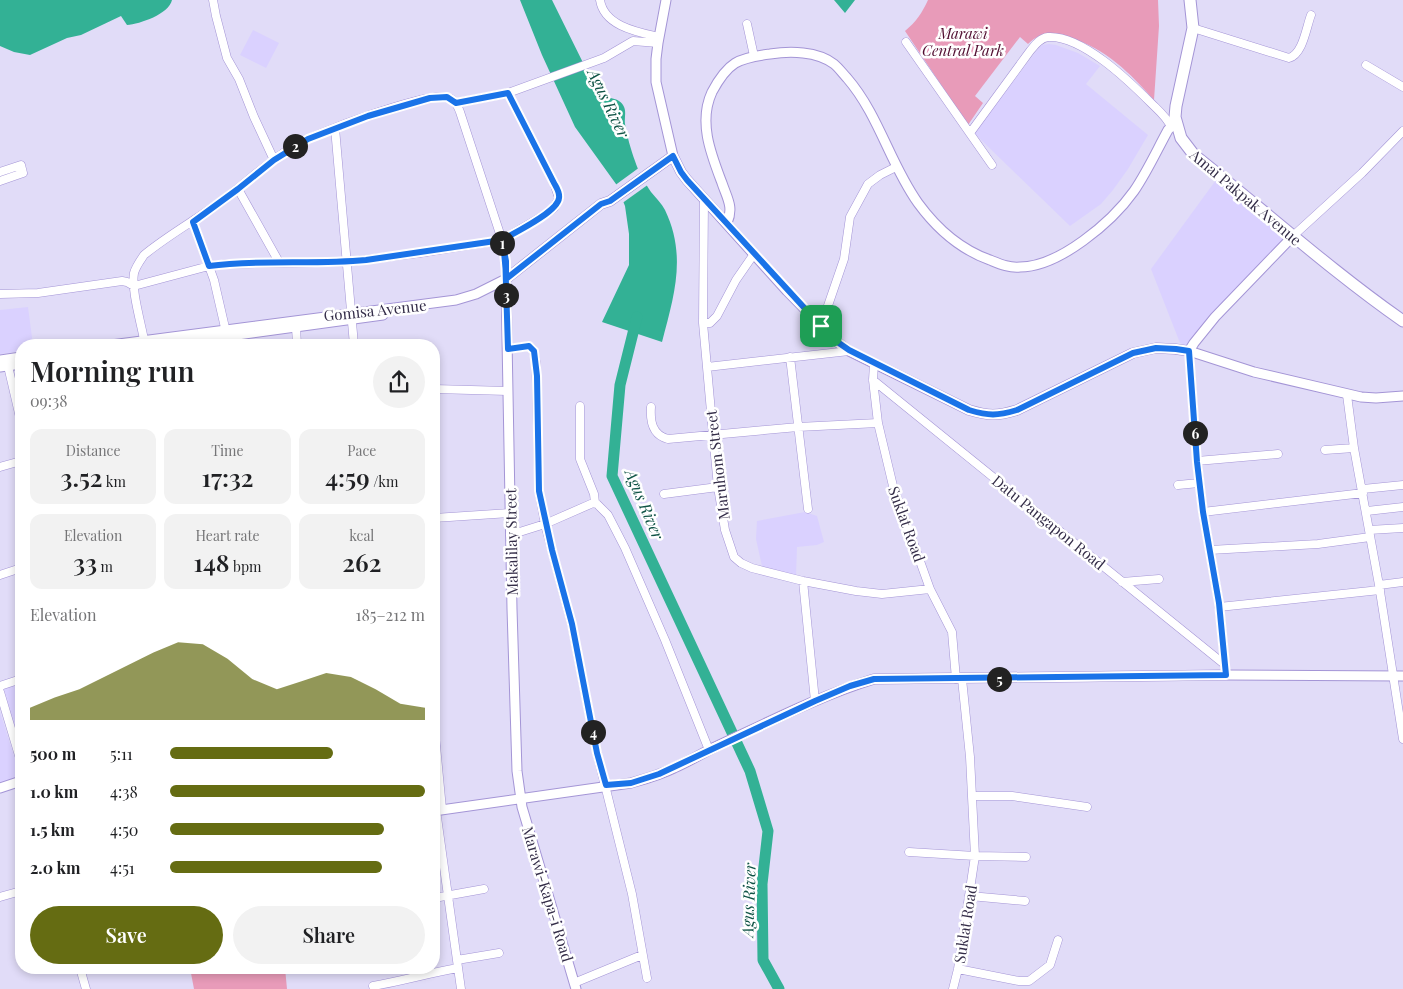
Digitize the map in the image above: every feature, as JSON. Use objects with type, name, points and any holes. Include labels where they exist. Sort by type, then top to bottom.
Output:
[{"type":"highway","name":"Amai Pakpak Avenue","points":[[1190,0],[1193,28],[1173,124],[1190,152],[1373,300],[1403,321]]},
{"type":"main road","points":[[666,0],[658,40],[656,82],[673,156],[681,172],[754,254],[836,341],[874,364],[969,410],[985,415],[999,416],[1017,410],[1133,353],[1156,348],[1189,351],[1254,372],[1346,395],[1376,398],[1403,396]]},
{"type":"main road","points":[[727,223],[731,208],[708,138],[705,124],[706,111],[713,92],[723,74],[740,59],[775,53],[803,52],[832,63],[854,86],[865,102],[896,167],[918,203],[954,242],[974,255],[1006,267],[1027,267],[1047,260],[1072,248],[1106,223],[1134,190],[1173,124]]},
{"type":"main road","name":"Gomisa Avenue","points":[[200,339],[228,337],[351,316],[433,309],[478,298],[506,282],[604,208],[612,199],[673,156]]},
{"type":"main road","points":[[1189,351],[1215,317],[1293,236]]},
{"type":"main road","name":"Makalilay Street","points":[[506,282],[510,535],[517,763],[520,799]]},
{"type":"main road","name":"Gomisa Avenue","points":[[212,339],[296,327],[351,316]]},
{"type":"main road","points":[[0,360],[15,358]]},
{"type":"main road","points":[[440,810],[631,783],[659,774],[710,747],[850,686],[874,679],[1226,675],[1399,676]]},
{"type":"main road","points":[[0,788],[15,784]]},
{"type":"main road","name":"Marawi-Kapa-i Road","points":[[520,799],[575,986]]},
{"type":"street","points":[[213,0],[226,58],[239,79],[274,160]]},
{"type":"street","points":[[600,0],[604,11],[613,21],[658,40]]},
{"type":"street","points":[[1193,28],[1292,58],[1298,51],[1311,15]]},
{"type":"street","points":[[748,24],[754,56]]},
{"type":"street","points":[[970,133],[1030,51],[1040,40],[1049,37],[1078,45],[1099,57],[1136,88],[1173,124]]},
{"type":"street","points":[[144,339],[134,286],[134,273],[137,264],[144,256],[238,189],[274,160],[308,139],[335,128],[430,98],[441,96],[454,101],[508,93],[604,58],[633,41],[658,40]]},
{"type":"street","points":[[906,42],[992,165]]},
{"type":"street","points":[[1366,65],[1403,87]]},
{"type":"street","points":[[1,292],[38,293],[122,281],[134,286],[209,266],[237,263],[346,262],[502,240],[546,214],[557,204],[559,198],[554,183],[508,93]]},
{"type":"street","points":[[454,101],[466,129],[502,240],[506,261],[506,282]]},
{"type":"street","points":[[335,128],[353,339]]},
{"type":"street","points":[[1293,236],[1362,173],[1403,131]]},
{"type":"street","points":[[0,172],[21,165],[23,173],[0,181]]},
{"type":"street","points":[[821,326],[844,258],[850,217],[868,184],[896,167]]},
{"type":"street","points":[[238,189],[279,262]]},
{"type":"street","name":"Maruhom Street","points":[[704,199],[703,323],[718,487],[725,530],[732,552],[738,561],[752,568],[803,581],[882,594],[930,589]]},
{"type":"street","points":[[193,222],[209,266],[228,337]]},
{"type":"street","points":[[703,323],[710,323],[717,316],[736,280],[754,254]]},
{"type":"street","points":[[296,327],[297,339]]},
{"type":"street","points":[[508,349],[529,346],[534,351],[537,376],[539,491],[545,524],[572,624],[597,753],[632,894],[648,978]]},
{"type":"street","points":[[707,367],[849,350]]},
{"type":"street","points":[[1189,351],[1199,483],[1219,607],[1226,675]]},
{"type":"street","points":[[790,357],[808,510]]},
{"type":"street","name":"Suklat Road","points":[[874,364],[873,380],[878,422],[893,486],[930,589],[952,632],[959,679],[973,796],[975,856],[958,969],[953,989]]},
{"type":"street","points":[[4,366],[15,402]]},
{"type":"street","name":"Datu Pangapon Road","points":[[873,380],[1224,664]]},
{"type":"street","points":[[440,389],[508,391]]},
{"type":"street","points":[[1346,395],[1379,588],[1399,676],[1403,738]]},
{"type":"street","points":[[580,406],[580,459],[594,494],[595,503],[608,515],[625,548],[710,747]]},
{"type":"street","points":[[651,407],[654,429],[661,437],[668,438],[798,426],[878,422]]},
{"type":"street","points":[[1325,450],[1354,448]]},
{"type":"street","points":[[1197,462],[1278,454]]},
{"type":"street","points":[[0,467],[15,463]]},
{"type":"street","points":[[1178,485],[1199,483]]},
{"type":"street","points":[[1203,512],[1403,485]]},
{"type":"street","points":[[664,494],[718,487]]},
{"type":"street","points":[[510,535],[545,524],[595,503]]},
{"type":"street","points":[[1367,510],[1403,507]]},
{"type":"street","points":[[440,518],[510,513]]},
{"type":"street","points":[[1210,550],[1318,544],[1403,528]]},
{"type":"street","points":[[0,575],[15,570]]},
{"type":"street","points":[[1122,582],[1159,580]]},
{"type":"street","points":[[803,581],[815,701]]},
{"type":"street","points":[[1219,607],[1379,588],[1403,582]]},
{"type":"street","points":[[0,686],[15,681]]},
{"type":"street","points":[[0,692],[15,742]]},
{"type":"street","points":[[973,796],[1012,796],[1087,807]]},
{"type":"street","points":[[440,836],[461,989]]},
{"type":"street","points":[[909,852],[1026,857]]},
{"type":"street","points":[[440,897],[484,889]]},
{"type":"street","points":[[0,897],[15,893]]},
{"type":"street","points":[[970,896],[1025,901]]},
{"type":"street","points":[[958,969],[1019,981],[1030,981],[1050,965],[1058,940]]},
{"type":"street","points":[[457,960],[499,953]]},
{"type":"street","points":[[575,986],[642,954]]},
{"type":"street","points":[[440,971],[458,968]]},
{"type":"street","points":[[82,974],[86,989]]},
{"type":"street","points":[[373,986],[410,979],[423,974]]},
{"type":"shaded area","points":[[253,30],[279,43],[266,68],[240,55]]},
{"type":"shaded area","points":[[1049,44],[1078,53],[1100,66],[1086,84],[1148,135],[1128,169],[1101,204],[1070,226],[974,133],[1038,49],[1042,45]]},
{"type":"shaded area","points":[[1216,180],[1287,238],[1187,346],[1180,343],[1151,269]]},
{"type":"shaded area","points":[[28,307],[32,339],[15,339],[15,352],[0,354],[0,310]]},
{"type":"shaded area","points":[[805,512],[817,516],[824,542],[817,545],[797,547],[796,576],[762,566],[756,539],[757,521]]},
{"type":"shaded area","points":[[15,685],[15,728],[4,688]]},
{"type":"shaded area","points":[[0,712],[15,759],[15,780],[0,785]]},
{"type":"green space","name":"Marawi Central Park","points":[[928,0],[1158,0],[1159,26],[1154,100],[1117,63],[1084,43],[1065,36],[1048,34],[1038,37],[1028,44],[1020,37],[975,96],[983,103],[968,125],[905,31],[918,17]]},
{"type":"green space","points":[[191,974],[286,974],[287,989],[194,989]]},
{"type":"water","points":[[0,0],[172,0],[166,10],[139,23],[127,25],[121,16],[81,35],[67,38],[30,55],[14,52],[0,46]]},
{"type":"water","points":[[520,0],[552,0],[597,91],[603,96],[618,100],[624,107],[626,129],[636,165],[651,192],[665,210],[676,244],[677,260],[674,292],[662,342],[602,322],[629,265],[629,234],[625,206],[616,184],[575,127],[542,55]]},
{"type":"water","points":[[834,0],[855,0],[845,13]]},
{"type":"pier","points":[[640,167],[649,184],[621,204],[614,186]]},
{"type":"waterway","name":"Agus River","points":[[637,317],[620,385],[612,476],[750,771],[768,831],[762,884],[763,960],[779,989]]},
{"type":"route","points":[[821,326],[687,180],[676,165],[673,156],[610,201],[601,204],[506,279],[506,261],[502,240],[346,262],[247,262],[209,266],[193,222],[274,160],[295,146],[320,134],[350,122],[436,96],[447,97],[456,103],[508,93],[558,191],[559,198],[554,208],[546,214],[502,240],[504,251],[506,261],[506,270],[506,279],[506,285],[508,349],[529,346],[534,351],[537,376],[539,491],[541,505],[572,624],[597,753],[606,785],[631,783],[659,774],[815,701],[850,686],[874,679],[1226,675],[1219,603],[1203,512],[1197,462],[1189,351],[1156,348],[1133,353],[1017,410],[999,416],[985,415],[969,410],[874,364],[843,347],[821,326]]}]
